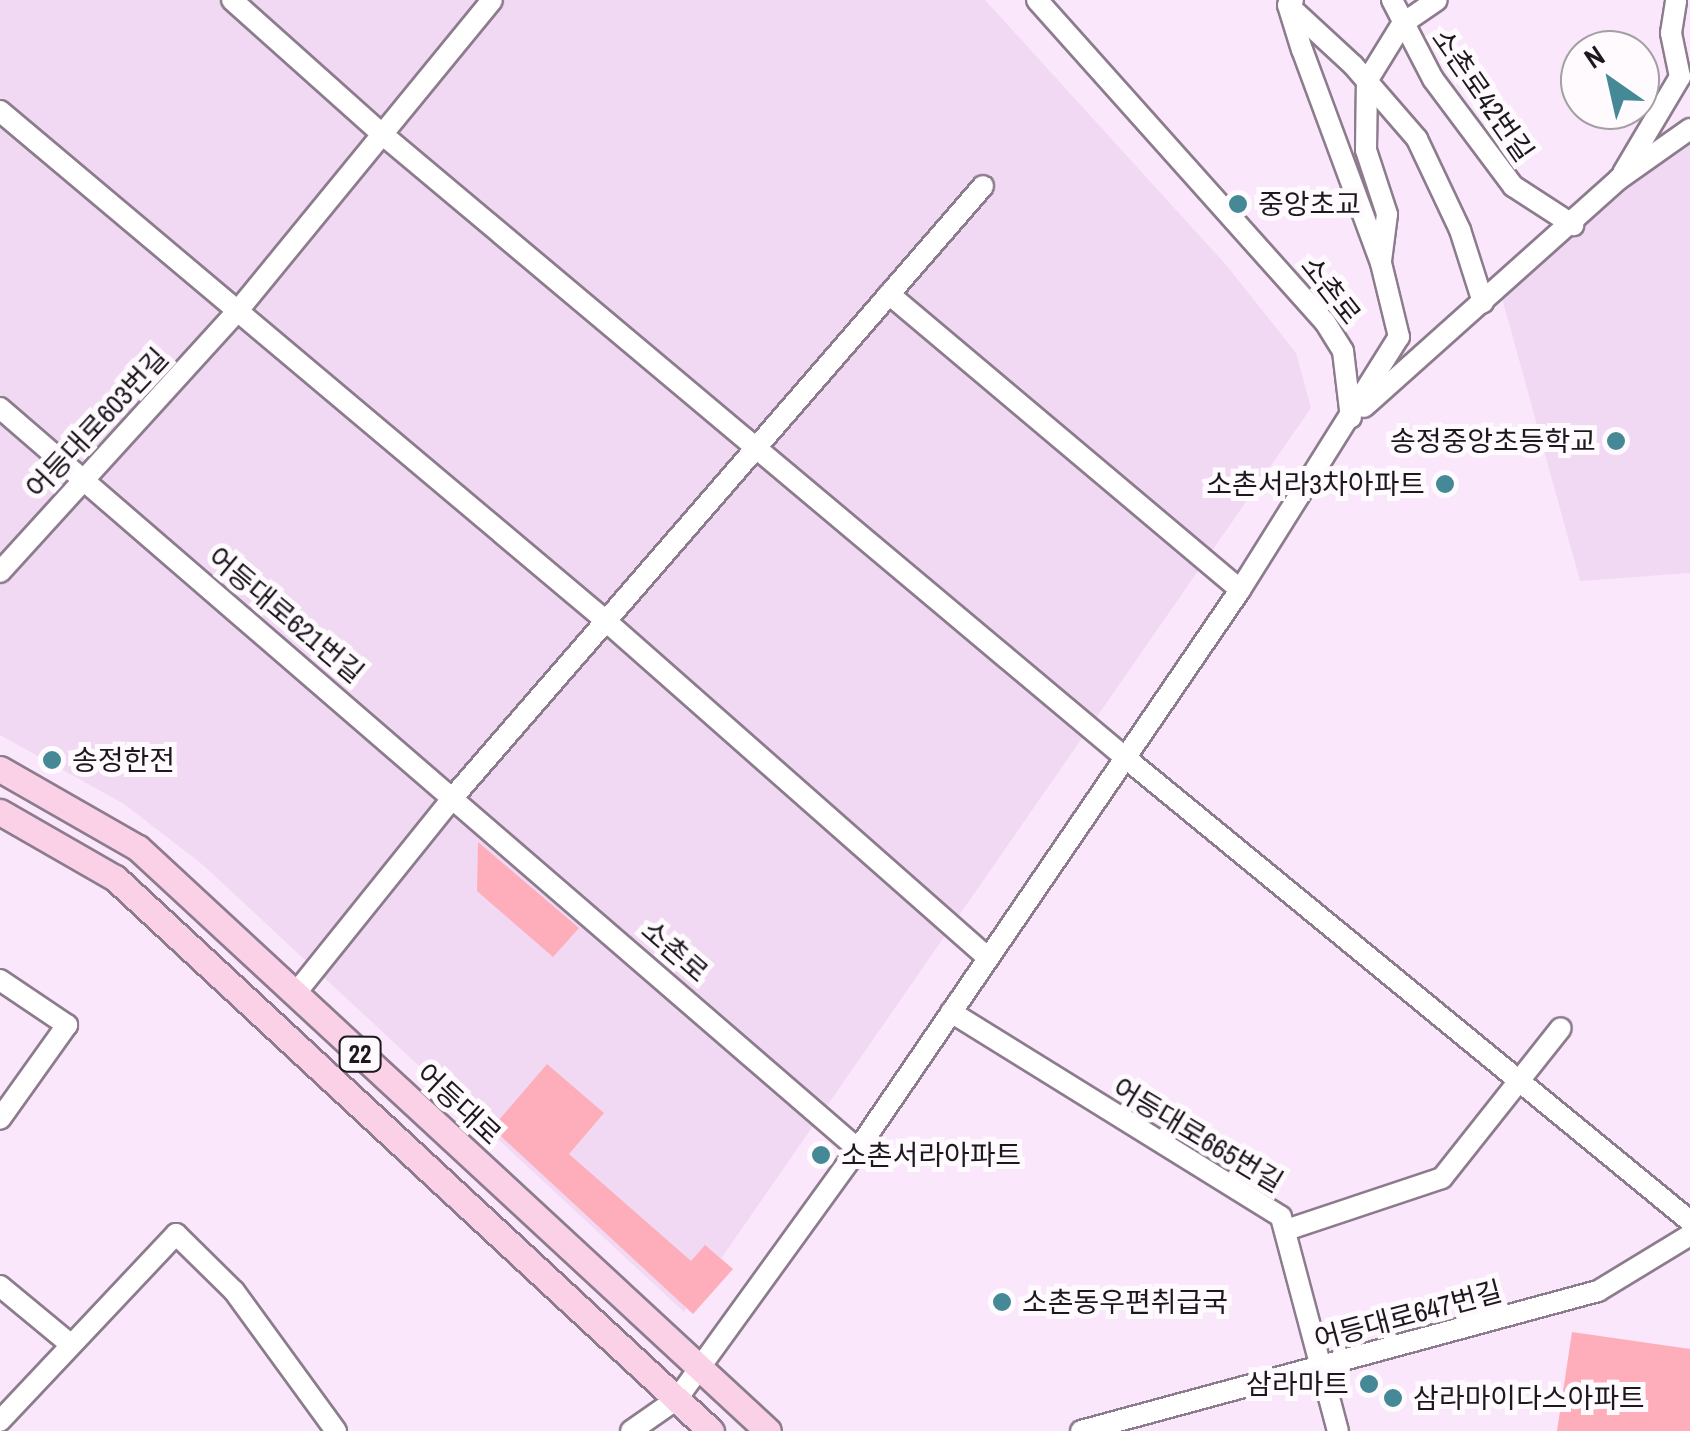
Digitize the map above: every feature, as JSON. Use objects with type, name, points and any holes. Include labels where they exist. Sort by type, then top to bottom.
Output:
[{"type":"main road","name":"어등대로","points":[[0,769],[138,848],[768,1431]]},
{"type":"main road","name":"22","points":[[0,812],[114,878],[711,1431]]},
{"type":"street","points":[[232,0],[382,134],[759,446],[1122,755],[1690,1221]]},
{"type":"street","name":"어등대로603번길","points":[[0,572],[82,477],[236,314],[492,0]]},
{"type":"street","name":"소촌로","points":[[1036,0],[1310,302],[1343,352],[1352,418]]},
{"type":"street","name":"소촌로42번길","points":[[1392,0],[1434,79],[1513,186],[1573,225]]},
{"type":"street","points":[[1381,263],[1388,214],[1366,150],[1368,82],[1402,24],[1437,0]]},
{"type":"street","points":[[1352,418],[1573,225],[1619,179],[1682,91],[1672,33],[1676,0]]},
{"type":"street","points":[[1289,2],[1368,82],[1417,139],[1460,230],[1483,302]]},
{"type":"street","points":[[631,1431],[676,1399],[858,1149],[1122,755],[1240,590],[1399,338],[1381,263],[1289,2]]},
{"type":"street","points":[[0,111],[236,314],[606,620],[986,956]]},
{"type":"street","points":[[1619,179],[1690,130]]},
{"type":"street","points":[[295,994],[455,795],[983,186]]},
{"type":"street","points":[[889,294],[1240,590]]},
{"type":"street","name":"어등대로621번길","points":[[0,408],[455,795]]},
{"type":"street","name":"소촌로","points":[[455,795],[858,1149]]},
{"type":"street","points":[[0,980],[67,1025],[0,1119]]},
{"type":"street","name":"어등대로665번길","points":[[951,1012],[1280,1217],[1338,1431]]},
{"type":"street","points":[[1286,1230],[1429,1186],[1522,1080],[1561,1028]]},
{"type":"street","points":[[0,1421],[176,1234],[234,1292],[336,1431]]},
{"type":"street","name":"어등대로647번길","points":[[1081,1431],[1598,1291],[1687,1243]]},
{"type":"street","points":[[0,1286],[70,1344]]},
{"type":"shaded area","points":[[0,0],[985,0],[1227,266],[1296,353],[1311,408],[684,1312],[203,865],[124,804],[0,735]]},
{"type":"shaded area","name":"송정중앙초등학교","points":[[1690,135],[1690,573],[1580,581],[1502,298]]},
{"type":"shaded area","points":[[478,842],[579,928],[553,957],[477,891]]},
{"type":"shaded area","points":[[547,1064],[604,1113],[569,1154],[691,1261],[705,1245],[733,1269],[693,1314],[492,1128]]},
{"type":"shaded area","points":[[1572,1332],[1690,1349],[1690,1431],[1557,1431]]},
{"type":"place","name":"중앙초교","points":[[1238,204]]},
{"type":"place","name":"송정중앙초등학교","points":[[1616,441]]},
{"type":"place","name":"소촌서라3차아파트","points":[[1445,484]]},
{"type":"place","name":"송정한전","points":[[52,760]]},
{"type":"place","name":"소촌서라아파트","points":[[821,1155]]},
{"type":"place","name":"소촌동우편취급국","points":[[1002,1302]]},
{"type":"place","name":"삼라마트","points":[[1369,1384]]},
{"type":"place","name":"삼라마이다스아파트","points":[[1393,1398]]}]
